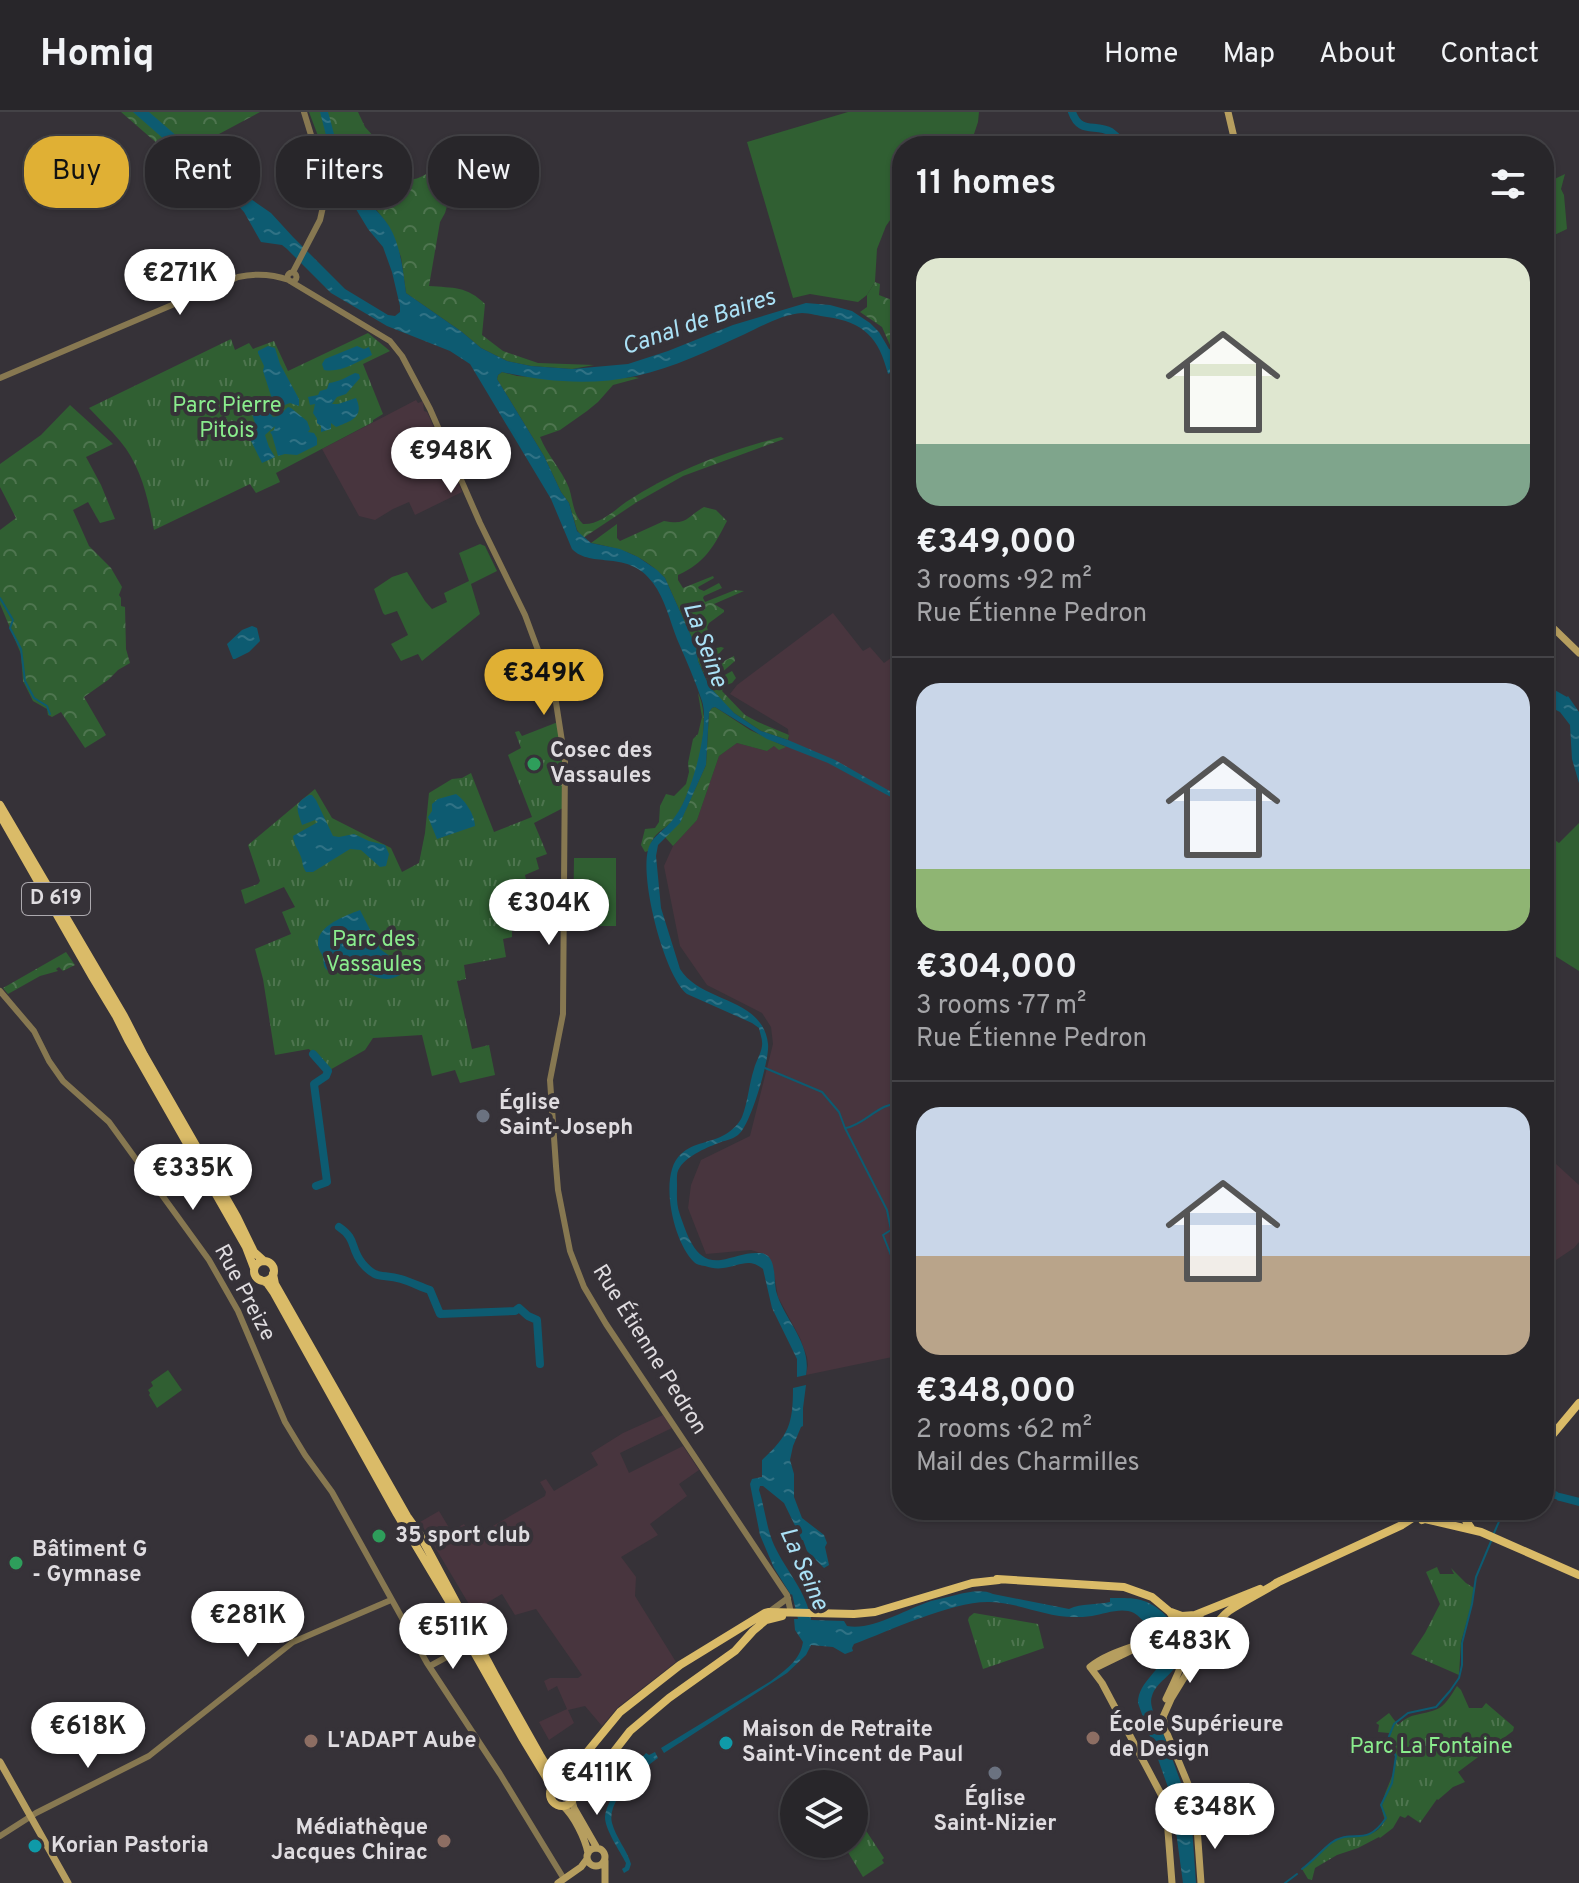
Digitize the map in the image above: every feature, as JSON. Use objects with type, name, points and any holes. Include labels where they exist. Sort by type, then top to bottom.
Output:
[{"type":"main road","points":[[1228,112],[1234,136]]},
{"type":"main road","points":[[1554,629],[1579,653]]},
{"type":"main road","name":"D 619","points":[[0,805],[126,1027],[246,1247],[254,1268]]},
{"type":"main road","name":"D 619","points":[[0,815],[144,1055],[254,1252],[264,1261]]},
{"type":"main road","points":[[559,1783],[528,1748],[450,1603],[274,1293],[267,1283],[257,1277],[254,1268],[258,1263],[264,1261],[271,1265],[275,1284],[405,1514],[419,1533],[540,1755],[559,1783],[571,1785],[580,1820],[597,1848],[604,1853],[604,1883]]},
{"type":"main road","points":[[261,1280],[273,1274]]},
{"type":"main road","points":[[1554,1433],[1579,1403]]},
{"type":"main road","points":[[1172,1883],[1163,1798],[1102,1683],[1090,1667],[1122,1649],[1183,1625],[1195,1615],[1280,1581],[1412,1520]]},
{"type":"main road","points":[[1439,1520],[1492,1536],[1579,1575]]},
{"type":"main road","points":[[1453,1520],[1456,1525]]},
{"type":"main road","points":[[1466,1520],[1471,1528]]},
{"type":"main road","points":[[1469,1520],[1471,1528]]},
{"type":"main road","points":[[604,1883],[570,1813],[553,1801],[550,1794],[559,1783],[571,1777],[583,1757],[620,1712],[679,1666],[769,1612],[875,1612],[972,1577],[1124,1587],[1152,1597],[1183,1625],[1202,1631],[1217,1624]]},
{"type":"main road","points":[[1163,1717],[1223,1615],[1280,1581]]},
{"type":"main road","points":[[563,1806],[580,1784],[595,1776],[633,1729],[669,1698],[735,1651],[766,1620],[793,1613]]},
{"type":"main road","points":[[744,1625],[753,1631]]},
{"type":"main road","points":[[1183,1625],[1187,1648],[1166,1698],[1163,1717],[1196,1813],[1201,1883]]},
{"type":"main road","points":[[0,1762],[68,1883]]},
{"type":"main road","points":[[591,1861],[591,1850],[597,1848]]},
{"type":"main road","points":[[562,1882],[591,1861]]},
{"type":"main road","points":[[591,1861],[600,1866],[605,1861]]},
{"type":"street","points":[[0,378],[238,277],[293,274],[322,213],[325,188],[304,112]]},
{"type":"street","name":"Rue Étienne Pedron","points":[[293,274],[305,289],[397,348],[430,409],[525,615],[549,676],[564,749],[563,1014],[550,1080],[558,1190],[570,1251],[584,1287],[606,1324],[788,1598],[793,1613]]},
{"type":"street","name":"Rue Preize","points":[[0,991],[34,1031],[63,1081],[109,1122],[209,1260],[238,1311],[285,1422],[332,1492],[391,1600],[500,1774],[562,1882]]},
{"type":"street","points":[[769,1612],[788,1598]]},
{"type":"street","points":[[0,1836],[31,1816],[149,1756],[293,1642],[391,1600]]},
{"type":"street","points":[[430,1666],[465,1647]]},
{"type":"shaded area","points":[[416,400],[418,403],[423,401],[424,411],[442,445],[426,453],[431,466],[435,465],[442,481],[456,476],[462,492],[415,515],[409,502],[375,520],[359,516],[322,449]]},
{"type":"shaded area","points":[[833,613],[863,651],[870,647],[884,663],[892,657],[892,1357],[806,1375],[807,1357],[778,1297],[773,1267],[764,1254],[751,1250],[706,1254],[688,1208],[691,1185],[701,1160],[750,1136],[773,1044],[771,1027],[762,1013],[707,985],[680,946],[664,866],[673,846],[697,820],[719,756],[737,743],[767,751],[774,746],[786,746],[788,729],[730,694],[737,685]]},
{"type":"shaded area","points":[[1554,1162],[1579,1185],[1579,1242],[1554,1261]]},
{"type":"shaded area","points":[[663,1415],[672,1428],[620,1453],[629,1473],[683,1446],[699,1470],[679,1484],[687,1496],[650,1524],[658,1535],[621,1557],[636,1577],[635,1596],[676,1662],[617,1708],[602,1726],[585,1706],[568,1710],[574,1723],[549,1740],[539,1722],[567,1709],[557,1686],[548,1691],[544,1681],[582,1675],[536,1609],[515,1615],[502,1594],[473,1611],[420,1522],[439,1511],[451,1531],[464,1524],[472,1538],[545,1496],[540,1482],[546,1479],[554,1491],[598,1465],[591,1453],[623,1433]]},
{"type":"green space","points":[[121,112],[260,112],[215,136],[149,136]]},
{"type":"green space","points":[[309,112],[358,112],[373,136],[318,136]]},
{"type":"green space","points":[[848,112],[979,112],[973,136],[892,136],[892,217],[877,249],[875,282],[858,302],[810,294],[793,298],[747,142]]},
{"type":"green space","points":[[428,172],[428,208],[446,208],[440,222],[429,286],[459,289],[485,304],[482,335],[503,351],[538,363],[594,365],[572,369],[531,366],[507,361],[481,348],[406,293],[401,257],[388,225],[375,208],[412,208],[412,179]]},
{"type":"green space","points":[[1565,174],[1561,189],[1567,229],[1554,235],[1554,179]]},
{"type":"green space","points":[[875,282],[880,284],[879,295],[892,300],[892,344],[882,327],[860,312],[867,307],[867,295]]},
{"type":"green space","name":"Parc Pierre Pitois","points":[[368,333],[390,351],[363,364],[383,414],[276,473],[280,482],[256,493],[250,484],[154,530],[146,494],[133,461],[120,441],[89,408],[231,339],[235,350],[249,343],[253,349],[274,341],[288,371]]},
{"type":"green space","points":[[502,372],[517,376],[590,381],[639,378],[613,385],[587,411],[560,430],[540,437],[566,481],[575,512],[583,524],[600,520],[644,491],[701,463],[781,437],[784,439],[683,476],[583,538],[544,456],[497,379]]},
{"type":"green space","points":[[70,405],[113,444],[86,457],[115,519],[100,523],[88,502],[73,510],[89,546],[111,568],[122,587],[119,595],[121,606],[125,607],[126,649],[130,663],[84,697],[106,735],[85,748],[61,712],[52,717],[47,709],[33,701],[23,681],[21,654],[0,604],[0,530],[16,518],[0,487],[0,464],[41,435]]},
{"type":"green space","points":[[704,507],[716,510],[727,521],[708,553],[678,575],[678,580],[683,588],[713,576],[699,589],[704,591],[719,583],[722,588],[704,596],[705,602],[735,590],[744,591],[714,604],[724,612],[707,627],[712,649],[724,648],[715,658],[716,665],[734,656],[735,661],[720,674],[723,676],[732,671],[736,678],[722,691],[745,715],[789,735],[788,740],[761,731],[734,713],[715,695],[665,578],[648,563],[631,554],[591,543],[617,524],[617,538],[620,541],[664,521],[683,521]]},
{"type":"green space","points":[[480,544],[485,546],[497,571],[471,584],[480,614],[422,661],[418,654],[401,661],[391,644],[408,635],[397,611],[383,613],[374,589],[392,577],[407,572],[432,609],[447,602],[444,593],[469,581],[459,553]]},
{"type":"green space","points":[[698,693],[704,722],[695,774],[675,818],[656,835],[645,852],[641,845],[645,829],[655,828],[659,822],[660,806],[666,794],[674,796],[686,784],[693,739],[698,734],[702,717]]},
{"type":"green space","points":[[715,707],[750,730],[786,747],[779,750],[774,746],[767,751],[737,743],[719,756],[697,820],[673,846],[665,837],[680,822],[706,765],[709,712]]},
{"type":"green space","name":"Parc des Vassaules","points":[[558,722],[564,763],[563,808],[534,823],[547,854],[536,858],[539,869],[525,875],[530,897],[515,902],[520,925],[512,927],[512,937],[503,939],[506,957],[464,965],[466,979],[457,981],[472,1049],[489,1045],[495,1075],[460,1083],[455,1070],[432,1076],[422,1035],[373,1038],[365,1050],[328,1071],[309,1049],[275,1055],[255,949],[291,934],[282,912],[295,907],[284,887],[245,904],[241,890],[260,881],[248,845],[315,789],[332,818],[391,848],[402,872],[419,863],[429,793],[452,779],[471,773],[494,832],[532,817],[508,755],[521,748],[515,732],[519,731],[522,736]]},
{"type":"green space","points":[[1579,823],[1579,971],[1554,955],[1554,839],[1559,843]]},
{"type":"green space","points":[[574,858],[616,858],[616,926],[573,926]]},
{"type":"green space","points":[[66,952],[75,965],[63,971],[59,967],[56,969],[58,971],[40,976],[8,994],[3,988]]},
{"type":"green space","points":[[168,1370],[182,1390],[157,1408],[148,1390],[153,1386],[151,1382]]},
{"type":"green space","points":[[1437,1567],[1440,1574],[1454,1574],[1451,1568],[1474,1588],[1461,1642],[1459,1675],[1411,1654],[1440,1604],[1426,1572]]},
{"type":"green space","points":[[974,1613],[1038,1624],[1044,1648],[983,1669],[968,1620]]},
{"type":"green space","name":"Parc La Fontaine","points":[[1457,1686],[1469,1708],[1482,1708],[1486,1703],[1514,1727],[1513,1731],[1458,1772],[1465,1782],[1437,1799],[1420,1823],[1408,1815],[1405,1818],[1400,1816],[1393,1828],[1380,1838],[1337,1855],[1315,1868],[1312,1880],[1308,1879],[1302,1869],[1327,1846],[1344,1837],[1372,1833],[1385,1821],[1383,1802],[1395,1757],[1389,1733],[1378,1732],[1379,1725],[1376,1723],[1389,1713],[1398,1725],[1412,1716],[1439,1708]]},
{"type":"green space","points":[[868,1834],[884,1863],[863,1877],[851,1858],[868,1858]]},
{"type":"water","points":[[133,112],[149,112],[177,136],[160,136]]},
{"type":"water","points":[[320,112],[328,112],[334,136],[326,136]]},
{"type":"water","points":[[260,205],[345,289],[388,315],[395,316],[400,312],[400,306],[383,247],[355,208],[374,208],[393,234],[401,259],[406,293],[481,348],[507,361],[572,369],[628,364],[733,325],[806,303],[852,311],[870,323],[892,350],[892,372],[888,374],[874,341],[860,328],[840,319],[802,313],[780,318],[691,358],[636,376],[569,382],[502,372],[497,379],[569,503],[577,531],[591,543],[620,549],[638,557],[665,578],[696,647],[698,661],[709,686],[734,713],[761,731],[835,760],[892,792],[892,798],[828,763],[767,739],[715,707],[709,712],[706,765],[680,823],[658,845],[656,856],[661,908],[680,969],[702,988],[755,1017],[764,1029],[768,1044],[758,1092],[743,1129],[734,1138],[693,1155],[679,1169],[679,1211],[689,1239],[698,1253],[705,1257],[721,1260],[762,1253],[771,1259],[780,1302],[805,1352],[806,1375],[797,1377],[797,1359],[772,1308],[763,1269],[748,1263],[718,1268],[695,1263],[680,1240],[671,1208],[670,1176],[674,1164],[686,1150],[726,1134],[739,1122],[762,1044],[759,1028],[752,1023],[687,994],[678,984],[662,948],[651,904],[646,864],[648,850],[653,840],[674,818],[685,798],[698,759],[704,721],[702,701],[661,596],[653,583],[633,566],[589,558],[572,549],[551,499],[470,364],[450,351],[387,326],[331,293],[282,245],[261,242],[240,208],[260,208]]},
{"type":"water","points":[[268,346],[275,348],[299,399],[299,406],[290,403],[277,408],[273,402],[258,353]]},
{"type":"water","points":[[357,346],[364,349],[369,347],[372,355],[343,368],[324,370],[322,364],[325,359]]},
{"type":"water","points":[[355,373],[360,378],[332,404],[356,398],[358,414],[336,427],[331,423],[331,429],[321,432],[313,413],[315,404],[310,405],[308,397],[327,389],[329,383]]},
{"type":"water","points":[[265,407],[273,417],[291,408],[307,421],[308,432],[314,433],[317,445],[297,455],[278,456],[270,432],[275,426],[265,435],[275,457],[262,463],[248,433],[257,429],[252,414],[258,408]]},
{"type":"water","points":[[252,626],[257,628],[260,641],[249,652],[233,659],[227,644],[242,630]]},
{"type":"water","points":[[1554,690],[1568,696],[1579,712],[1579,783],[1572,759],[1570,725],[1554,709]]},
{"type":"water","points":[[456,794],[469,808],[475,826],[437,839],[428,817],[432,804]]},
{"type":"water","points":[[309,795],[316,800],[333,836],[354,834],[385,845],[389,854],[386,866],[380,867],[361,850],[350,849],[313,872],[306,872],[293,836],[318,822],[315,820],[302,825],[298,805]]},
{"type":"water","points":[[360,910],[380,949],[402,965],[400,975],[386,979],[357,969],[332,972],[325,968],[318,945],[322,932]]},
{"type":"water","points":[[806,1385],[803,1426],[790,1460],[794,1474],[794,1497],[802,1518],[824,1535],[829,1565],[824,1568],[807,1551],[784,1503],[763,1486],[759,1490],[774,1545],[801,1591],[811,1620],[844,1621],[847,1626],[857,1627],[931,1601],[975,1592],[1069,1609],[1110,1602],[1110,1598],[1147,1602],[1169,1619],[1180,1643],[1178,1662],[1157,1687],[1151,1702],[1181,1783],[1169,1790],[1138,1703],[1139,1694],[1158,1667],[1164,1652],[1162,1641],[1155,1631],[1129,1611],[1087,1617],[1063,1616],[989,1602],[958,1606],[921,1618],[854,1644],[853,1651],[845,1654],[833,1647],[811,1645],[806,1655],[787,1673],[664,1753],[661,1748],[771,1681],[799,1655],[803,1642],[795,1630],[794,1619],[798,1619],[792,1594],[774,1568],[760,1535],[750,1484],[752,1479],[762,1477],[762,1460],[788,1428],[793,1388]]},
{"type":"water","points":[[655,1752],[658,1758],[626,1786],[614,1805],[612,1823],[631,1864],[624,1873],[622,1869],[626,1863],[607,1828],[607,1809],[615,1792],[635,1766],[646,1753]]},
{"type":"water","points":[[1184,1793],[1192,1827],[1196,1883],[1183,1883],[1172,1802]]},
{"type":"waterway","points":[[1072,112],[1079,124],[1105,130],[1115,136]]},
{"type":"waterway","points":[[0,598],[13,620],[10,628],[21,649],[25,681],[34,698],[47,706],[50,714]]},
{"type":"waterway","points":[[313,1054],[328,1071],[314,1084],[327,1182],[316,1186]]},
{"type":"waterway","points":[[765,1068],[822,1092],[839,1112],[887,1210],[891,1230],[883,1235],[892,1258]]},
{"type":"waterway","points":[[846,1128],[892,1104]]},
{"type":"waterway","points":[[339,1227],[351,1240],[358,1258],[367,1269],[430,1290],[440,1314],[515,1311],[519,1308],[537,1320],[540,1364]]},
{"type":"waterway","points":[[1560,1497],[1579,1502]]},
{"type":"waterway","points":[[1494,1533],[1500,1520]]},
{"type":"waterway","points":[[1302,1869],[1331,1843],[1372,1833],[1386,1818],[1381,1805],[1392,1783],[1396,1756],[1388,1739],[1394,1724],[1408,1713],[1436,1707],[1459,1678],[1462,1643],[1476,1577],[1492,1539]]},
{"type":"waterway","name":"La Seine","points":[[1172,1777],[1180,1806]]},
{"type":"waterway","points":[[1285,1883],[1297,1874]]},
{"type":"place","name":"Cosec des Vassaules","points":[[534,764]]},
{"type":"place","name":"Église Saint-Joseph","points":[[483,1116]]},
{"type":"place","name":"35 sport club","points":[[379,1536]]},
{"type":"place","name":"Bâtiment G - Gymnase","points":[[16,1563]]},
{"type":"place","name":"École Supérieure de Design","points":[[1093,1738]]},
{"type":"place","name":"L'ADAPT Aube","points":[[311,1741]]},
{"type":"place","name":"Maison de Retraite Saint-Vincent de Paul","points":[[726,1743]]},
{"type":"place","name":"Église Saint-Nizier","points":[[995,1773]]},
{"type":"place","name":"Médiathèque Jacques Chirac","points":[[444,1841]]},
{"type":"place","name":"Korian Pastoria","points":[[35,1846]]},
{"type":"water label","name":"Canal de Baires","points":[[699,323]]}]
